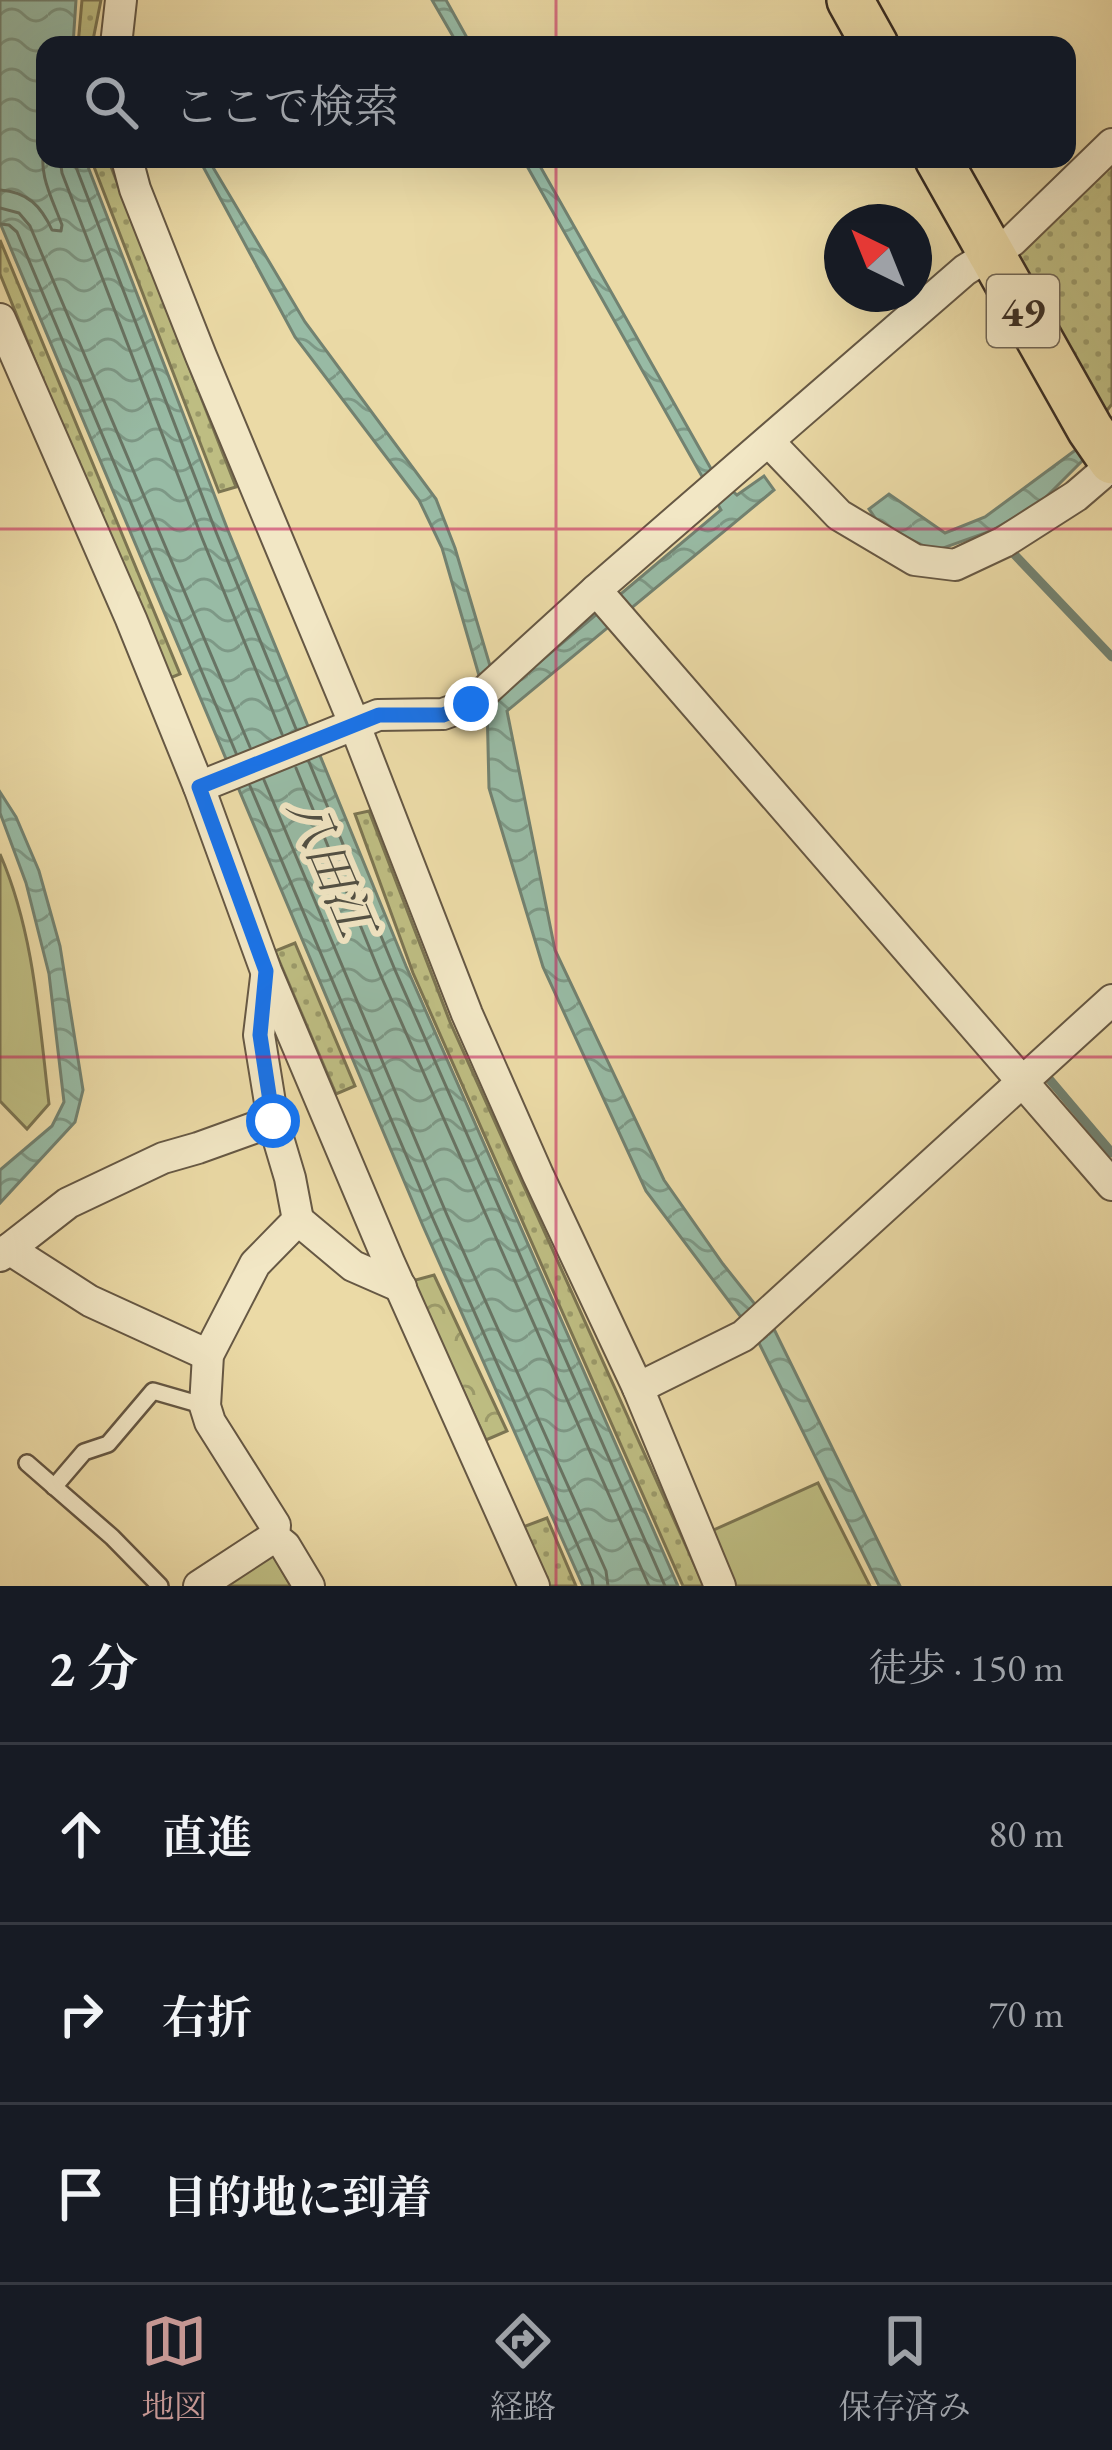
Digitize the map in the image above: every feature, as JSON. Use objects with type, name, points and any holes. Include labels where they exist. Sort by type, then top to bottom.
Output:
[{"type":"main road","points":[[850,0],[870,36]]},
{"type":"main road","name":"49","points":[[943,168],[1112,463]]},
{"type":"street","points":[[117,36],[121,0]]},
{"type":"street","points":[[199,787],[379,715],[443,715],[471,704],[964,270],[1012,242],[1112,143]]},
{"type":"street","points":[[130,168],[201,356],[354,723],[467,1014],[638,1388],[720,1586]]},
{"type":"street","points":[[0,319],[131,619],[266,971],[533,1586]]},
{"type":"street","points":[[770,442],[839,515],[915,560],[955,565],[1004,542],[1076,496],[1112,463]]},
{"type":"street","points":[[596,590],[1112,1185]]},
{"type":"street","points":[[266,971],[260,1035],[273,1121],[298,1220],[353,1266],[400,1287]]},
{"type":"street","points":[[638,1388],[743,1336],[1112,1000]]},
{"type":"street","points":[[208,1355],[90,1301],[4,1253],[68,1203],[163,1158],[273,1121]]},
{"type":"street","points":[[274,1537],[275,1526],[210,1422],[205,1406],[208,1355],[255,1264],[298,1220]]},
{"type":"street","points":[[199,1586],[274,1537]]},
{"type":"street","points":[[274,1537],[285,1546],[309,1586]]},
{"type":"lane","points":[[53,1487],[84,1452],[108,1444],[153,1390],[205,1406]]},
{"type":"lane","points":[[27,1463],[160,1586]]},
{"type":"green space","points":[[82,0],[101,0],[94,36],[79,36]]},
{"type":"green space","points":[[1112,156],[1112,404],[1097,423],[1010,258]]},
{"type":"green space","points":[[94,168],[112,168],[236,487],[219,492]]},
{"type":"green space","points":[[0,240],[180,674],[165,680],[0,274]]},
{"type":"green space","points":[[369,811],[450,1022],[704,1586],[683,1586],[413,973],[355,814]]},
{"type":"green space","points":[[0,854],[28,945],[49,1104],[27,1129],[0,1101]]},
{"type":"green space","points":[[295,943],[355,1086],[336,1094],[275,951]]},
{"type":"green space","points":[[434,1275],[507,1431],[486,1440],[412,1281]]},
{"type":"green space","points":[[818,1483],[870,1586],[732,1586],[707,1533]]},
{"type":"green space","points":[[547,1518],[576,1586],[548,1586],[523,1527]]},
{"type":"green space","points":[[272,1553],[291,1586],[214,1586]]},
{"type":"water","name":"八田江","points":[[0,0],[76,0],[74,36],[36,36],[36,168],[88,168],[227,528],[406,966],[678,1586],[583,1586],[423,1226],[0,223]]},
{"type":"water","points":[[432,0],[446,0],[466,36],[453,36]]},
{"type":"water","points":[[204,168],[213,168],[305,322],[436,499],[499,696],[721,510],[528,168],[541,168],[714,474],[737,495],[764,476],[774,490],[507,711],[555,950],[664,1180],[773,1327],[900,1586],[879,1586],[756,1337],[646,1191],[543,967],[489,788],[487,703],[442,548],[419,500],[295,337]]},
{"type":"water","points":[[1081,446],[1087,456],[1040,503],[991,531],[935,551],[880,525],[869,509],[889,494],[945,533],[985,517]]},
{"type":"water","points":[[0,792],[39,871],[60,946],[83,1090],[75,1122],[0,1203],[0,1170],[52,1126],[64,1102],[49,974],[26,883],[0,813]]},
{"type":"waterway","points":[[1012,552],[1112,657]]},
{"type":"waterway","points":[[1050,1080],[1112,1153]]},
{"type":"route","points":[[273,1121],[260,1035],[266,971],[199,787],[379,715],[443,715],[471,704]]}]
